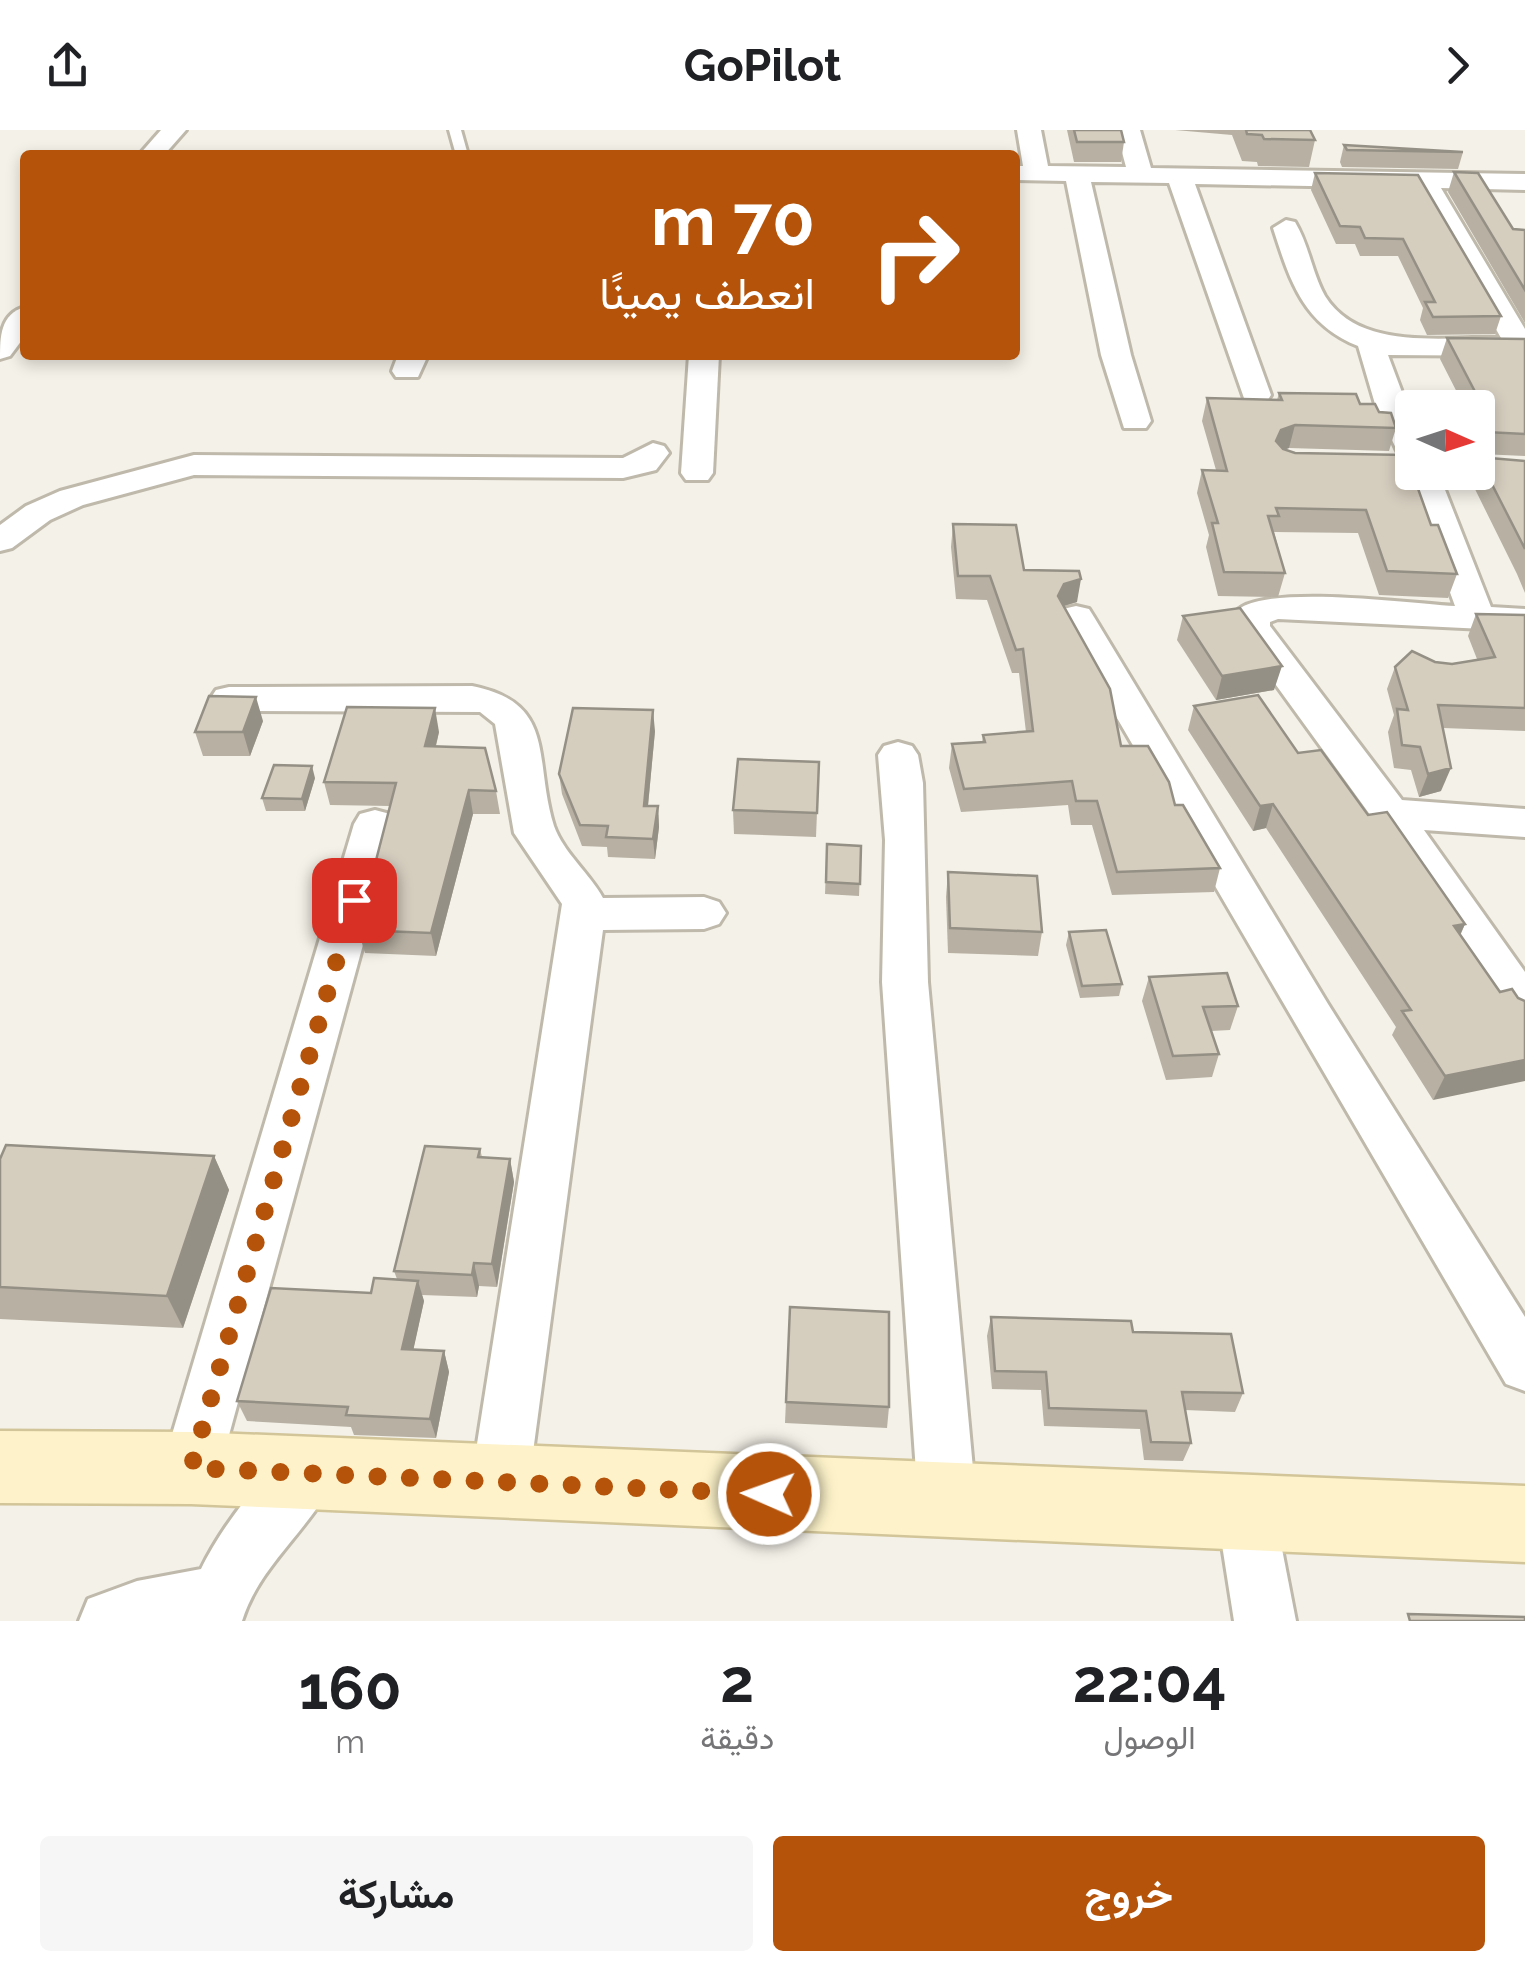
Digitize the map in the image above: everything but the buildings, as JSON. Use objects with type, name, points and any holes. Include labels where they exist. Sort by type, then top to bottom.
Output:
[{"type":"main road","points":[[0,1467],[191,1468],[1525,1524]]},
{"type":"street","points":[[156,150],[174,130]]},
{"type":"street","points":[[1029,130],[1026,173],[1525,182]]},
{"type":"street","points":[[1128,130],[1140,174]]},
{"type":"street","points":[[1314,146],[1330,178]]},
{"type":"street","points":[[1077,173],[1116,355],[1135,420]]},
{"type":"street","points":[[1180,174],[1256,395]]},
{"type":"street","points":[[1423,180],[1523,347]]},
{"type":"street","points":[[1286,228],[1320,313],[1348,333],[1381,345],[1523,347]]},
{"type":"street","points":[[0,350],[20,323]]},
{"type":"street","points":[[1381,345],[1371,349],[1371,357],[1395,413]]},
{"type":"street","points":[[698,473],[704,360]]},
{"type":"street","points":[[0,540],[58,504],[194,465],[624,468],[645,463],[653,453]]},
{"type":"street","points":[[1377,464],[1395,465]]},
{"type":"street","points":[[1429,490],[1477,616]]},
{"type":"street","points":[[1525,620],[1276,608],[1251,616],[1252,627],[1390,813],[1525,1007]]},
{"type":"street","points":[[1076,616],[1322,1034],[1525,1366]]},
{"type":"street","points":[[229,699],[472,698],[505,709],[513,719],[535,833],[584,902],[500,1482]]},
{"type":"street","points":[[898,755],[906,796],[907,852],[901,915],[905,982],[947,1501]]},
{"type":"street","points":[[1390,813],[1525,823]]},
{"type":"street","points":[[191,1468],[375,824]]},
{"type":"street","points":[[584,914],[704,913]]},
{"type":"street","points":[[110,1621],[137,1611],[214,1609],[308,1473]]},
{"type":"street","points":[[1246,1514],[1264,1621]]},
{"type":"route","points":[[354,900],[191,1468],[769,1494]]}]
